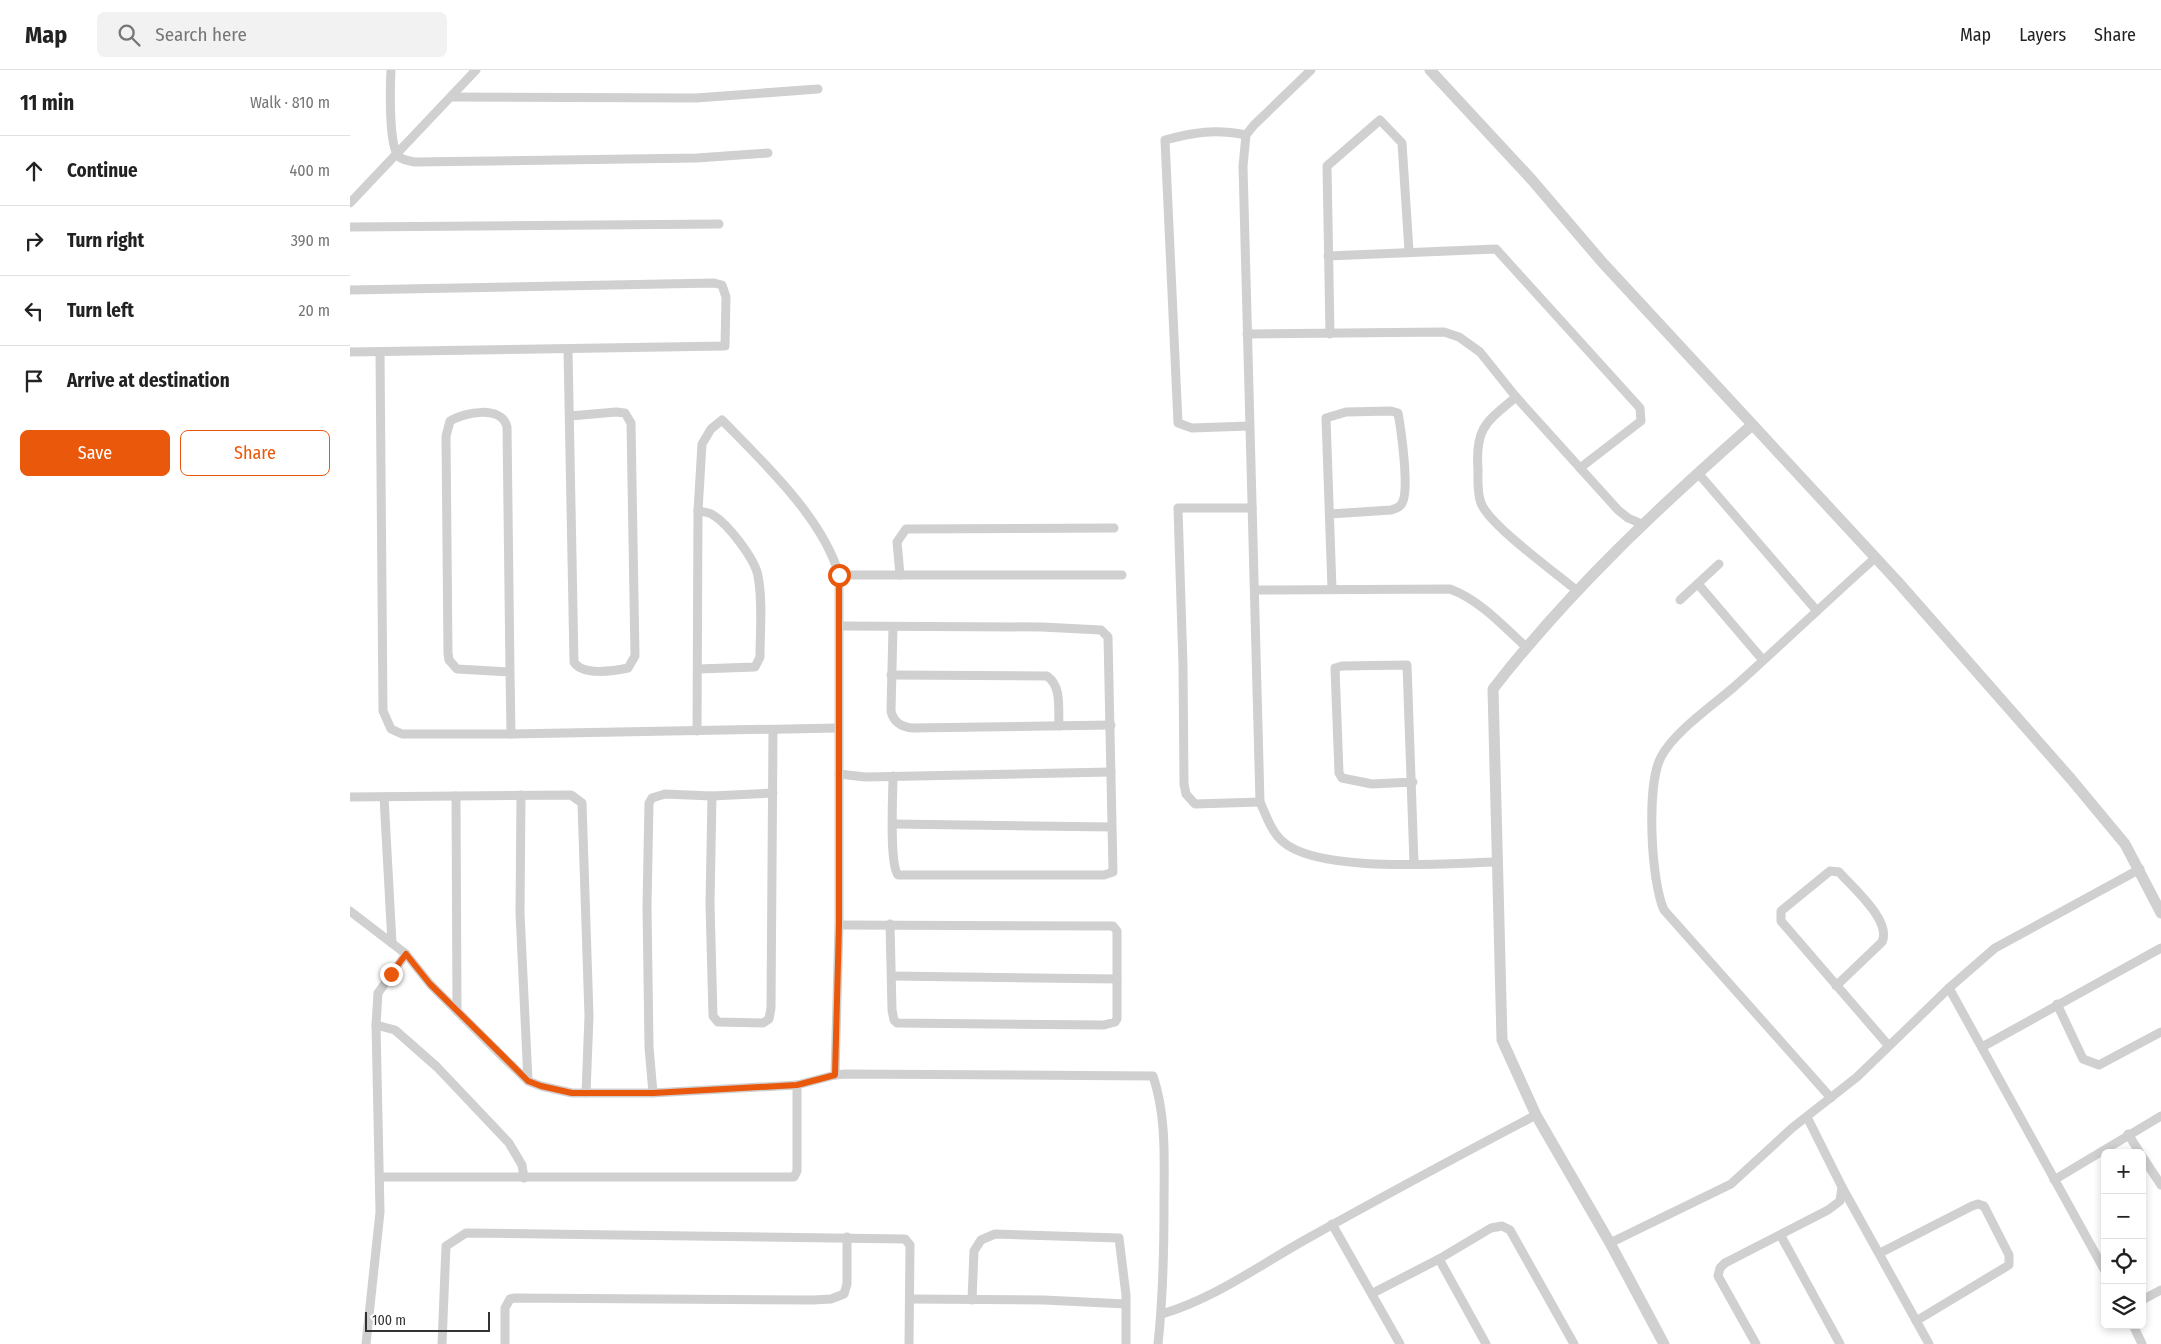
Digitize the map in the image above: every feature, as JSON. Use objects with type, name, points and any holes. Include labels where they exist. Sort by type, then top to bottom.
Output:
[{"type":"street","points":[[391,70],[392,124],[396,153],[406,160],[424,163],[697,158],[768,153]]},
{"type":"street","points":[[350,203],[476,70]]},
{"type":"street","points":[[1311,70],[1246,135],[1243,176],[1260,802],[1276,835],[1284,843],[1299,850],[1341,862],[1370,865],[1496,862]]},
{"type":"street","points":[[1430,70],[1492,140],[1532,180],[1602,262],[1964,656],[2071,779],[2125,844],[2140,869],[2161,913]]},
{"type":"street","points":[[450,97],[696,98],[818,89]]},
{"type":"street","points":[[1330,334],[1327,166],[1380,120],[1402,143],[1409,251]]},
{"type":"street","points":[[1246,135],[1228,131],[1198,132],[1165,140],[1178,423],[1192,428],[1250,426]]},
{"type":"street","points":[[350,227],[718,224]]},
{"type":"street","points":[[1328,256],[1409,251],[1496,249],[1640,408],[1640,421],[1580,468]]},
{"type":"street","points":[[350,290],[714,283],[722,285],[725,290],[725,346],[350,352]]},
{"type":"street","points":[[1247,334],[1444,332],[1459,337],[1480,352],[1516,397],[1618,510],[1628,518],[1644,524]]},
{"type":"street","points":[[568,350],[574,662],[583,669],[616,670],[628,668],[636,656],[631,423],[625,413],[570,416]]},
{"type":"street","points":[[380,352],[384,717],[391,729],[402,734],[511,734],[839,728]]},
{"type":"street","points":[[1516,397],[1480,433],[1477,453],[1481,503],[1497,524],[1576,590]]},
{"type":"street","points":[[1330,514],[1391,510],[1400,506],[1404,500],[1405,484],[1398,413],[1391,411],[1346,412],[1326,418],[1332,589]]},
{"type":"street","points":[[510,672],[457,669],[449,660],[446,436],[450,421],[465,414],[499,415],[506,420],[511,734]]},
{"type":"street","points":[[697,731],[698,511],[702,444],[711,429],[722,420],[766,465],[817,527],[834,559],[839,575],[839,925],[835,1075]]},
{"type":"street","points":[[1659,1342],[1610,1243],[1536,1114],[1502,1040],[1493,689],[1526,647],[1576,590],[1698,473],[1752,425]]},
{"type":"street","points":[[1698,473],[1816,611]]},
{"type":"street","points":[[1252,508],[1178,508],[1183,664],[1184,784],[1186,794],[1196,804],[1260,802]]},
{"type":"street","points":[[698,511],[712,514],[736,538],[755,567],[760,586],[760,657],[754,666],[698,669]]},
{"type":"street","points":[[900,575],[897,542],[906,529],[1114,528]]},
{"type":"street","points":[[1831,1098],[1670,919],[1660,900],[1656,886],[1653,843],[1654,790],[1660,758],[1666,749],[1762,659],[1874,559]]},
{"type":"street","points":[[1680,600],[1719,564]]},
{"type":"street","points":[[839,575],[1122,575]]},
{"type":"street","points":[[1698,584],[1762,659]]},
{"type":"street","points":[[1255,590],[1450,589],[1460,592],[1488,613],[1526,647]]},
{"type":"street","points":[[840,626],[1042,627],[1101,630],[1108,637],[1111,725],[1111,827],[1114,870],[1108,874],[901,876],[895,870],[893,776]]},
{"type":"street","points":[[893,627],[892,716],[906,728],[1111,725]]},
{"type":"street","points":[[1413,782],[1372,784],[1342,778],[1339,773],[1335,668],[1342,666],[1407,665],[1413,782],[1414,863]]},
{"type":"street","points":[[891,675],[1047,676],[1052,679],[1057,689],[1059,726]]},
{"type":"street","points":[[712,796],[711,1008],[713,1016],[718,1022],[758,1024],[769,1019],[771,1008],[773,730]]},
{"type":"street","points":[[839,774],[893,776],[1111,772]]},
{"type":"street","points":[[653,1093],[649,1047],[647,906],[649,803],[652,798],[665,794],[712,796],[773,794]]},
{"type":"street","points":[[521,795],[520,913],[528,1081]]},
{"type":"street","points":[[350,797],[571,795],[582,802],[589,1016],[586,1094]]},
{"type":"street","points":[[456,796],[458,1011]]},
{"type":"street","points":[[384,797],[392,943]]},
{"type":"street","points":[[893,824],[1111,827]]},
{"type":"street","points":[[1610,1243],[1731,1184],[1792,1128],[1831,1098],[1949,988],[1995,948],[2140,869]]},
{"type":"street","points":[[1836,986],[1882,942],[1885,936],[1882,921],[1839,872],[1830,871],[1781,911],[1781,922],[1836,986],[1888,1045]]},
{"type":"street","points":[[350,911],[406,954],[430,984],[528,1081],[557,1091],[586,1094],[653,1093],[797,1085],[835,1075],[1153,1076],[1160,1098],[1164,1165],[1162,1314],[1158,1344]]},
{"type":"street","points":[[839,925],[890,924],[1113,926],[1116,932],[1117,1019],[1110,1024],[901,1024],[895,1022],[892,1010],[890,924]]},
{"type":"street","points":[[1982,1047],[2161,948]]},
{"type":"street","points":[[366,1344],[380,1212],[381,1177],[376,1025],[378,993],[406,954]]},
{"type":"street","points":[[892,976],[1117,979]]},
{"type":"street","points":[[1949,988],[2101,1264]]},
{"type":"street","points":[[2057,1004],[2083,1059],[2099,1065],[2161,1032]]},
{"type":"street","points":[[376,1025],[395,1030],[437,1067],[509,1143],[522,1165],[524,1178]]},
{"type":"street","points":[[381,1177],[794,1177],[797,1171],[797,1085]]},
{"type":"street","points":[[1162,1314],[1213,1292],[1332,1224],[1536,1114]]},
{"type":"street","points":[[2054,1180],[2161,1116]]},
{"type":"street","points":[[1808,1117],[1842,1187],[1929,1344]]},
{"type":"street","points":[[2128,1134],[2137,1149]]},
{"type":"street","points":[[2146,1162],[2161,1185]]},
{"type":"street","points":[[1756,1344],[1718,1276],[1720,1268],[1725,1263],[1781,1236],[1834,1205],[1840,1200],[1842,1187]]},
{"type":"street","points":[[1880,1253],[1972,1206],[1978,1204],[1984,1206],[2009,1256],[2009,1265],[1916,1321]]},
{"type":"street","points":[[1332,1224],[1373,1293],[1400,1344]]},
{"type":"street","points":[[1373,1293],[1439,1259],[1491,1228],[1506,1227],[1522,1251],[1574,1344]]},
{"type":"street","points":[[442,1344],[446,1246],[466,1233],[905,1239],[910,1245],[909,1344]]},
{"type":"street","points":[[972,1300],[974,1251],[981,1240],[995,1234],[1119,1238],[1126,1304],[1126,1344]]},
{"type":"street","points":[[1781,1236],[1840,1344]]},
{"type":"street","points":[[505,1344],[505,1308],[510,1299],[515,1298],[813,1300],[839,1297],[844,1294],[847,1284],[847,1238]]},
{"type":"street","points":[[1439,1259],[1486,1344]]},
{"type":"street","points":[[2146,1298],[2161,1290]]},
{"type":"street","points":[[910,1299],[1126,1304]]},
{"type":"street","points":[[2136,1329],[2142,1344]]},
{"type":"route","points":[[391,974],[406,954],[430,984],[528,1081],[557,1091],[572,1093],[653,1093],[721,1090],[797,1085],[835,1075],[839,925],[839,575]]}]
